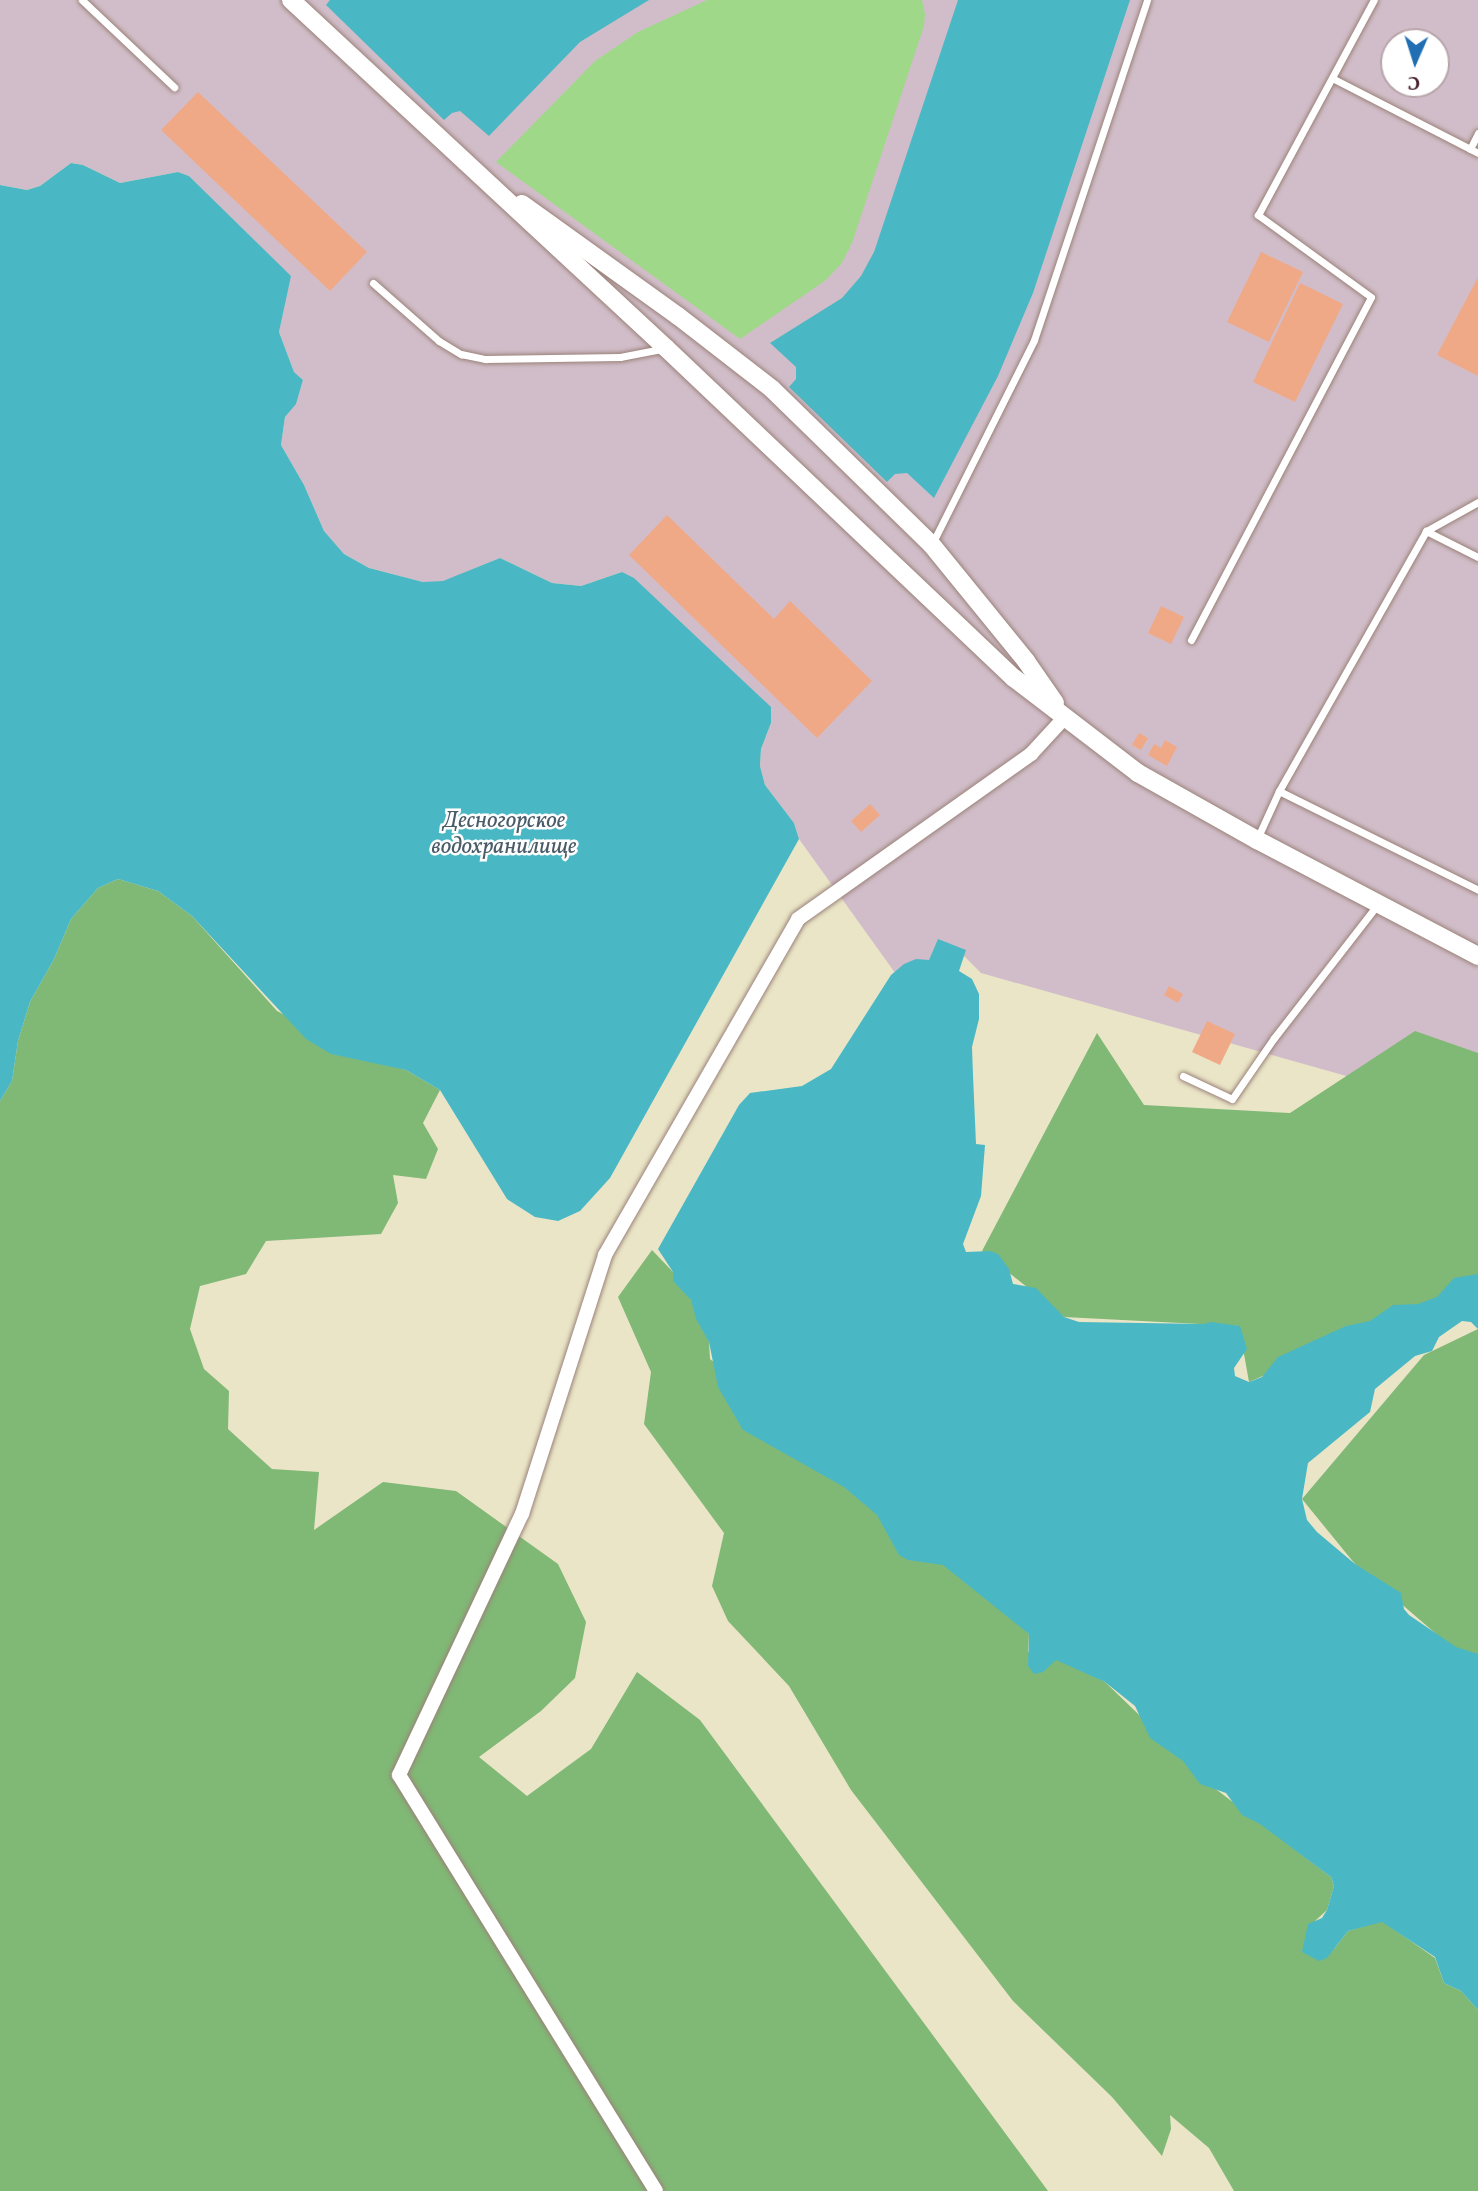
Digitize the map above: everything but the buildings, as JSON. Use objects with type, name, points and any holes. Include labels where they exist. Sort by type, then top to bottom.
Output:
[{"type":"street","points":[[290,0],[666,348],[1014,678],[1138,773],[1257,840],[1478,956]]},
{"type":"street","points":[[456,156],[678,316],[772,389],[932,544],[1019,652],[1065,717]]},
{"type":"street","points":[[656,2191],[400,1775],[522,1514],[605,1255],[798,919],[1031,754],[1065,717]]},
{"type":"lane","points":[[82,0],[174,87]]},
{"type":"lane","points":[[932,544],[1034,340],[1147,0]]},
{"type":"lane","points":[[1191,640],[1371,297],[1258,215],[1374,0]]},
{"type":"lane","points":[[1332,78],[1474,151],[1478,133]]},
{"type":"lane","points":[[373,283],[439,341],[461,354],[485,359],[620,357],[666,348]]},
{"type":"lane","points":[[1257,840],[1279,791],[1426,531],[1478,502]]},
{"type":"lane","points":[[1426,531],[1478,557]]},
{"type":"lane","points":[[1279,791],[1478,890]]},
{"type":"lane","points":[[1183,1076],[1233,1099],[1274,1038],[1378,905]]},
{"type":"shaded area","points":[[0,0],[1478,0],[1478,1113],[981,973],[964,956],[898,977],[799,839],[794,823],[765,785],[760,766],[761,749],[771,723],[770,707],[622,572],[581,586],[552,583],[500,558],[443,582],[423,582],[369,568],[344,554],[324,531],[304,485],[281,445],[285,417],[296,403],[303,380],[294,372],[279,332],[290,276],[189,176],[178,172],[120,183],[83,165],[71,163],[40,186],[27,190],[0,185]]},
{"type":"green space","points":[[707,0],[922,0],[925,14],[924,26],[852,243],[842,263],[826,280],[740,339],[496,162],[595,61],[638,32]]},
{"type":"green space","points":[[118,879],[158,891],[192,916],[277,1011],[373,1061],[406,1070],[440,1090],[423,1123],[438,1149],[426,1179],[393,1175],[398,1203],[381,1234],[266,1241],[246,1274],[200,1286],[190,1329],[204,1369],[229,1391],[228,1429],[272,1469],[319,1472],[314,1530],[383,1482],[456,1491],[558,1564],[586,1622],[575,1678],[541,1711],[479,1757],[527,1796],[591,1749],[637,1672],[700,1720],[1048,2191],[0,2191],[0,1101],[12,1081],[18,1041],[30,1002],[54,959],[71,919],[98,888]]},
{"type":"green space","points":[[1415,1031],[1478,1053],[1478,1282],[1249,1382],[1239,1326],[1064,1317],[982,1251],[1097,1033],[1144,1105],[1290,1113]]},
{"type":"green space","points":[[652,1250],[673,1272],[700,1314],[709,1342],[710,1359],[966,1557],[1029,1634],[1028,1652],[1065,1661],[1105,1682],[1217,1790],[1331,1877],[1334,1886],[1327,1910],[1315,1921],[1334,1949],[1348,1931],[1382,1921],[1435,1958],[1444,1983],[1461,1991],[1478,2010],[1478,2191],[1234,2191],[1209,2148],[1170,2115],[1171,2129],[1162,2156],[1112,2097],[1013,2001],[851,1790],[789,1686],[728,1621],[712,1586],[724,1533],[644,1424],[651,1372],[618,1297]]},
{"type":"green space","points":[[1478,1329],[1478,1670],[1355,1564],[1302,1499],[1424,1355]]},
{"type":"water","points":[[330,0],[649,0],[580,42],[489,136],[460,111],[452,113],[444,120],[326,5]]},
{"type":"water","points":[[958,0],[1130,0],[1033,293],[998,376],[934,498],[907,473],[895,474],[887,482],[789,387],[796,379],[796,367],[770,343],[842,298],[861,276],[874,252]]},
{"type":"water","name":"Десногорское водохранилище","points":[[71,163],[83,165],[120,183],[178,172],[189,176],[291,276],[279,332],[294,372],[303,380],[296,404],[285,417],[281,445],[304,485],[324,531],[344,554],[369,568],[423,582],[443,581],[500,558],[552,583],[581,586],[622,572],[634,578],[771,707],[771,723],[761,749],[760,766],[765,785],[794,823],[799,839],[610,1178],[580,1211],[558,1221],[535,1217],[507,1199],[440,1090],[406,1070],[331,1054],[306,1039],[192,916],[158,891],[118,879],[98,888],[71,919],[54,959],[30,1002],[18,1041],[12,1081],[0,1101],[0,185],[27,190],[40,186]]},
{"type":"water","points":[[938,939],[966,950],[959,971],[972,979],[979,994],[979,1019],[972,1047],[973,1075],[976,1144],[985,1145],[981,1196],[963,1244],[966,1252],[990,1251],[998,1254],[1009,1269],[1013,1284],[1036,1288],[1064,1317],[1079,1322],[1211,1322],[1240,1326],[1247,1349],[1234,1368],[1235,1376],[1249,1382],[1262,1377],[1278,1357],[1346,1326],[1370,1321],[1393,1305],[1418,1304],[1437,1297],[1454,1278],[1478,1274],[1478,1329],[1471,1322],[1462,1321],[1439,1337],[1432,1351],[1415,1356],[1375,1389],[1370,1412],[1308,1463],[1302,1499],[1307,1520],[1317,1532],[1355,1564],[1401,1593],[1404,1609],[1409,1615],[1456,1647],[1478,1654],[1478,2010],[1461,1991],[1444,1983],[1435,1957],[1382,1922],[1348,1931],[1327,1958],[1319,1961],[1302,1952],[1308,1924],[1322,1918],[1327,1910],[1334,1886],[1331,1877],[1260,1824],[1242,1815],[1226,1793],[1200,1784],[1183,1761],[1150,1738],[1135,1706],[1105,1682],[1056,1660],[1043,1672],[1034,1674],[1028,1666],[1029,1634],[943,1565],[908,1560],[899,1555],[877,1515],[844,1487],[743,1430],[718,1387],[709,1342],[696,1319],[691,1300],[673,1281],[673,1272],[658,1249],[739,1105],[750,1093],[802,1086],[831,1069],[891,975],[904,964],[916,959],[929,960]]}]
